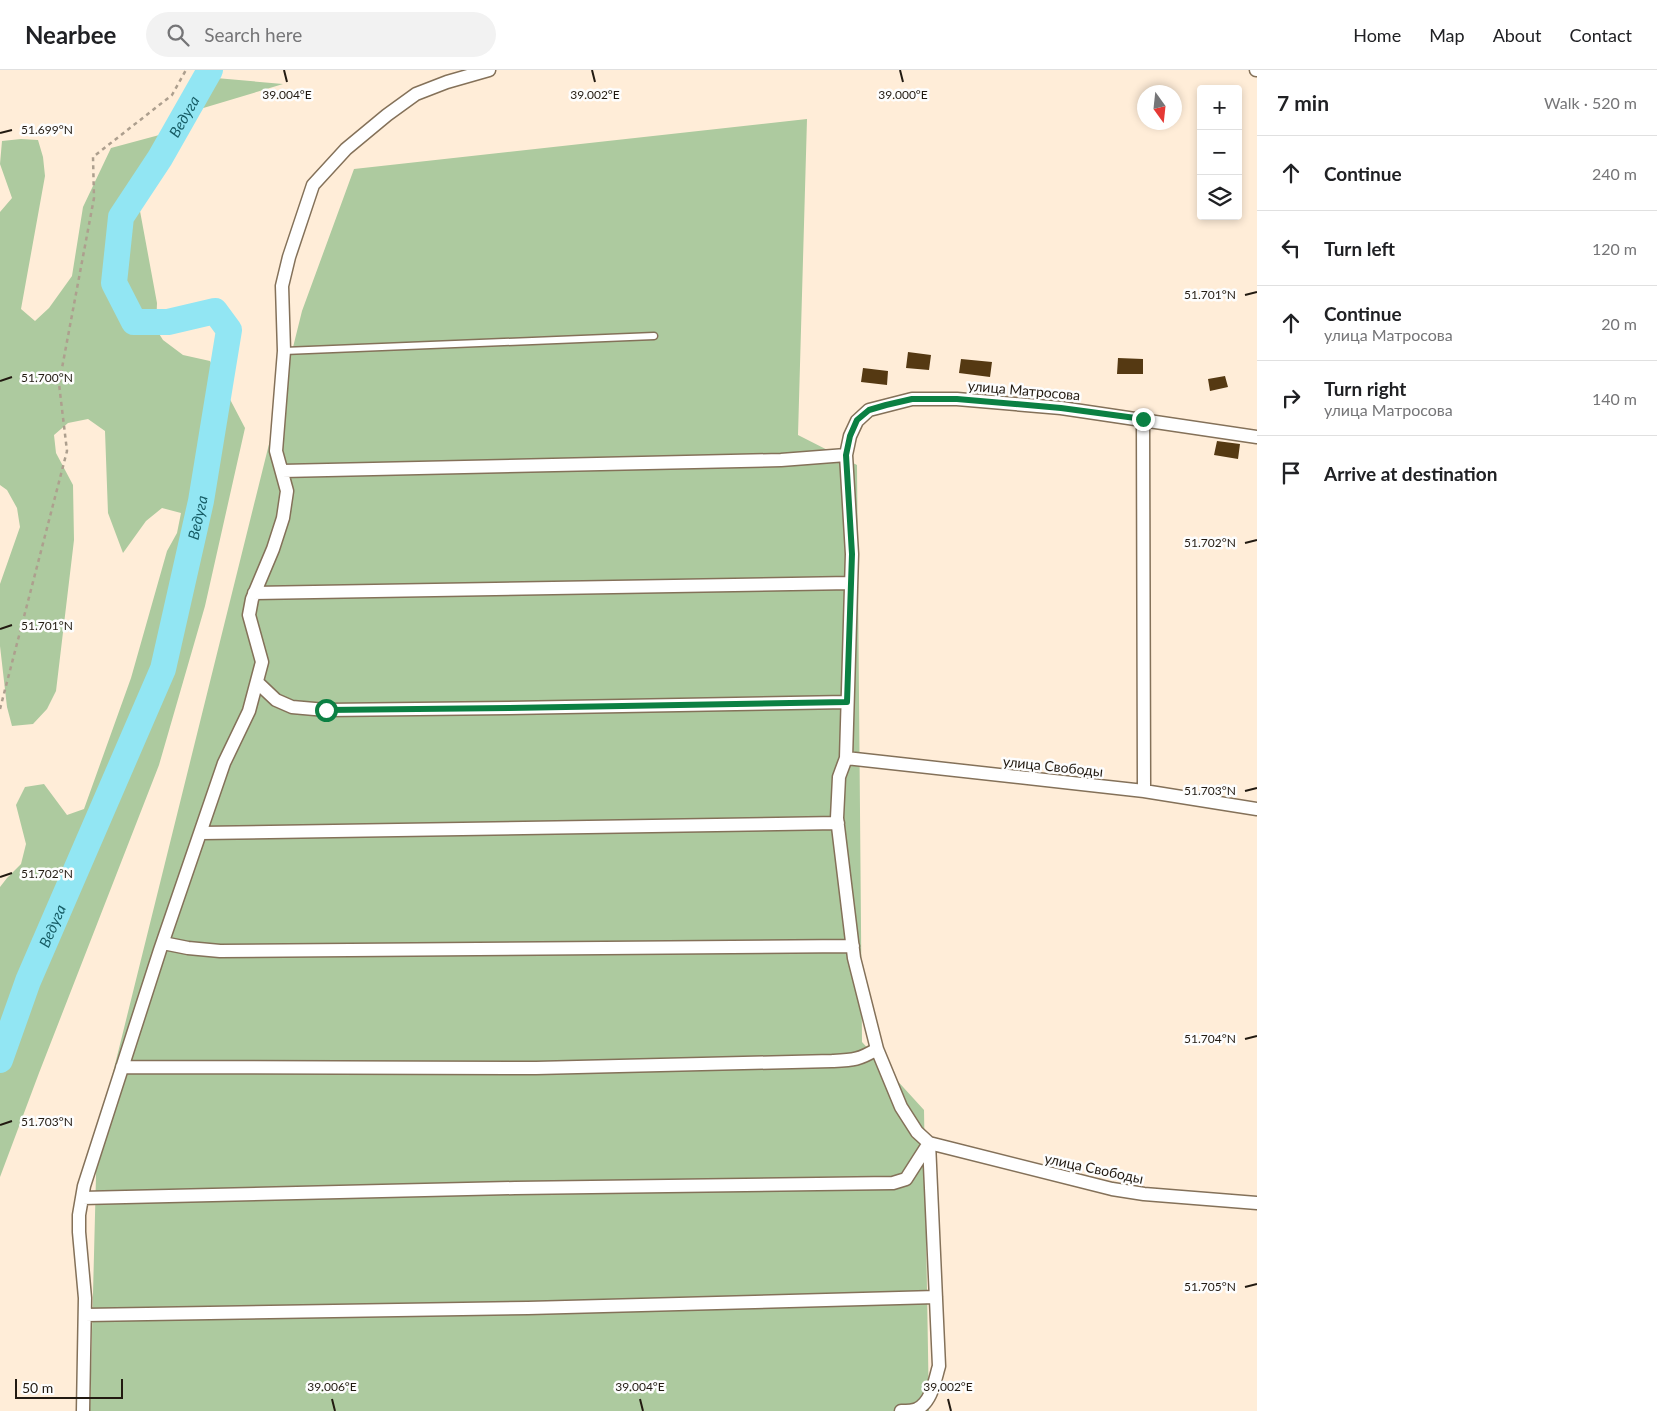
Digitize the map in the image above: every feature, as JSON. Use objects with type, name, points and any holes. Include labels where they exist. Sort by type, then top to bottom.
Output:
[{"type":"street","points":[[83,1411],[85,1298],[78,1232],[84,1186],[163,942],[224,763],[249,710],[262,662],[249,615],[254,592],[273,549],[283,518],[287,491],[276,451],[284,351],[282,286],[288,256],[314,185],[346,149],[416,94],[447,82],[489,70]]},
{"type":"street","name":"улица Матросова","points":[[929,1143],[917,1132],[901,1106],[877,1049],[865,1005],[853,946],[838,824],[839,777],[846,758],[852,554],[846,455],[850,436],[857,420],[869,410],[912,399],[957,399],[1061,408],[1257,437]]},
{"type":"street","points":[[1143,419],[1144,791]]},
{"type":"street","points":[[282,471],[781,460],[846,455]]},
{"type":"street","points":[[254,592],[851,583]]},
{"type":"street","points":[[257,682],[276,700],[292,707],[326,710],[847,702]]},
{"type":"street","name":"улица Свободы","points":[[846,758],[1144,791],[1257,809]]},
{"type":"street","points":[[201,833],[838,824]]},
{"type":"street","points":[[163,942],[188,948],[220,951],[853,946]]},
{"type":"street","points":[[122,1067],[536,1068],[854,1060],[863,1058],[877,1049]]},
{"type":"street","points":[[82,1198],[505,1188],[893,1183],[906,1179],[929,1143]]},
{"type":"street","points":[[901,1411],[916,1410],[923,1405],[933,1389],[939,1366],[929,1143]]},
{"type":"street","name":"улица Свободы","points":[[929,1143],[1112,1189],[1144,1194],[1257,1203]]},
{"type":"street","points":[[85,1315],[518,1308],[936,1297]]},
{"type":"lane","points":[[284,351],[654,336]]},
{"type":"path","points":[[0,709],[67,451],[59,384],[94,198],[93,157],[172,95],[186,70]]},
{"type":"green space","points":[[216,78],[283,84],[200,109]]},
{"type":"green space","points":[[807,119],[798,435],[857,465],[862,1042],[924,1110],[929,1411],[90,1411],[97,1137],[302,311],[354,169]]},
{"type":"green space","points":[[163,134],[151,150],[140,211],[157,303],[156,329],[163,340],[183,355],[210,361],[245,428],[205,606],[159,765],[0,1177],[0,887],[21,864],[26,844],[16,805],[25,787],[44,784],[67,815],[84,809],[131,678],[167,551],[177,533],[181,513],[162,508],[146,521],[123,553],[108,513],[105,431],[88,419],[68,423],[54,435],[56,453],[73,485],[74,540],[56,691],[47,709],[33,724],[12,726],[7,707],[0,646],[0,584],[20,527],[17,508],[7,490],[0,485],[0,212],[12,198],[0,164],[2,141],[38,140],[43,157],[45,176],[21,309],[35,321],[49,308],[72,276],[83,207],[111,148]]},
{"type":"building","points":[[908,352],[931,355],[929,370],[906,368]]},
{"type":"building","points":[[1118,358],[1143,359],[1143,374],[1117,374]]},
{"type":"building","points":[[961,359],[992,362],[990,377],[959,373]]},
{"type":"building","points":[[863,368],[888,371],[887,385],[861,382]]},
{"type":"building","points":[[1225,376],[1228,387],[1210,391],[1208,379]]},
{"type":"building","points":[[1217,441],[1240,444],[1238,459],[1214,455]]},
{"type":"waterway","name":"Ведуга","points":[[0,1060],[28,981],[163,669],[201,501],[229,330],[215,311],[168,322],[134,322],[114,283],[121,217],[160,158],[210,70]]},
{"type":"route","points":[[326,710],[847,702],[852,554],[846,455],[850,436],[857,420],[869,410],[912,399],[957,399],[1061,408],[1143,419]]}]
